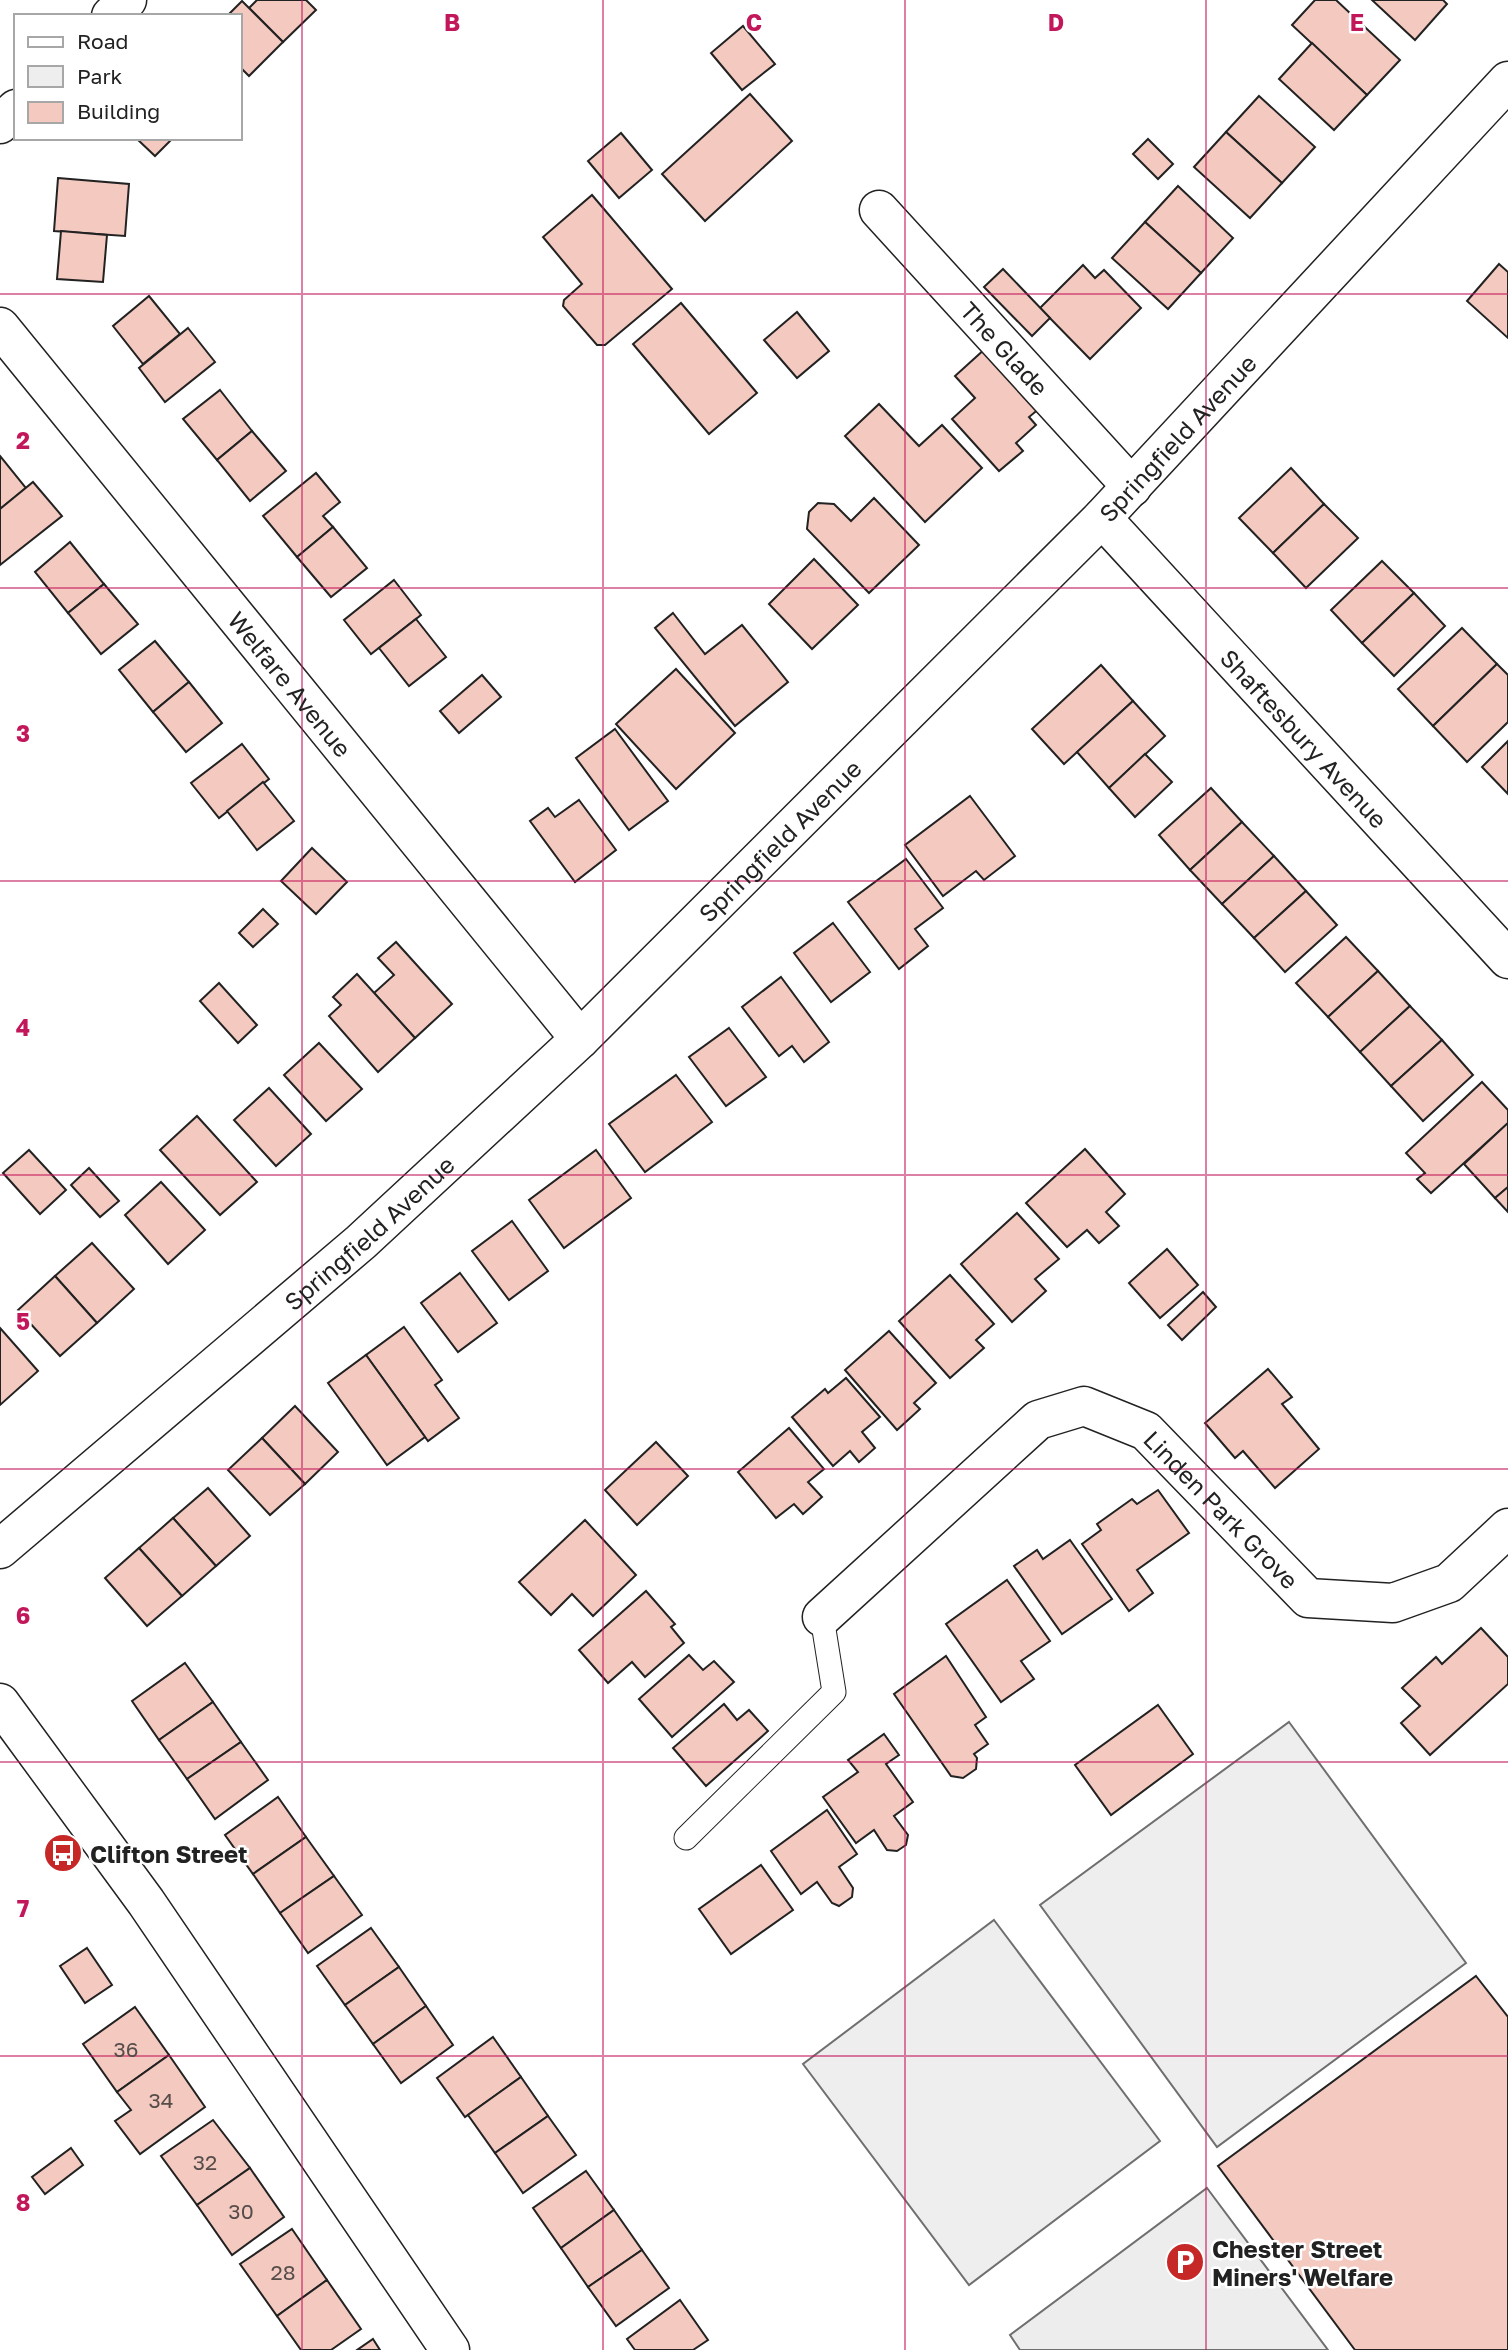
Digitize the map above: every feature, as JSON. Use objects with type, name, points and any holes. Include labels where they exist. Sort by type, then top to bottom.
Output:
[{"type":"street","points":[[113,14],[127,0]]},
{"type":"street","name":"Springfield Avenue","points":[[0,1549],[361,1242],[580,1039],[1132,487],[1508,80]]},
{"type":"street","points":[[0,124],[14,110]]},
{"type":"street","name":"The Glade","points":[[879,210],[1132,487]]},
{"type":"street","name":"Welfare Avenue","points":[[0,327],[580,1039]]},
{"type":"street","name":"Shaftesbury Avenue","points":[[1102,518],[1508,959]]},
{"type":"street","name":"Linden Park Grove","points":[[822,1617],[1038,1420],[1084,1406],[1146,1431],[1308,1598],[1393,1603],[1449,1583],[1508,1528]]},
{"type":"street","points":[[0,1703],[146,1902],[450,2350]]},
{"type":"lane","points":[[686,1838],[834,1692],[822,1617]]},
{"type":"green space","points":[[1289,1722],[1466,1963],[1217,2147],[1040,1905]]},
{"type":"green space","points":[[994,1920],[1160,2141],[969,2285],[803,2064]]},
{"type":"shaded area","name":"Chester Street Miners' Welfare","points":[[1207,2188],[1328,2350],[1020,2350],[1010,2335]]},
{"type":"building","points":[[257,0],[306,0],[316,10],[283,42],[249,8]]},
{"type":"building","points":[[1315,0],[1336,0],[1400,60],[1367,95],[1292,25]]},
{"type":"building","points":[[1372,0],[1443,0],[1447,4],[1415,40]]},
{"type":"building","points":[[242,1],[283,42],[249,76],[242,69],[242,14],[229,14]]},
{"type":"building","points":[[743,26],[775,64],[742,90],[711,53]]},
{"type":"building","points":[[1312,43],[1367,95],[1334,130],[1279,79]]},
{"type":"building","points":[[750,94],[792,141],[705,221],[662,174]]},
{"type":"building","points":[[1259,96],[1315,147],[1282,183],[1226,132]]},
{"type":"building","points":[[1226,132],[1282,183],[1250,218],[1194,167]]},
{"type":"building","points":[[621,133],[652,170],[619,198],[588,161]]},
{"type":"building","points":[[1148,139],[1173,164],[1158,179],[1133,154]]},
{"type":"building","points":[[138,140],[171,140],[155,156]]},
{"type":"building","points":[[58,178],[129,184],[125,236],[54,231]]},
{"type":"building","points":[[1178,186],[1233,238],[1201,273],[1145,222]]},
{"type":"building","points":[[592,195],[672,289],[605,345],[597,345],[563,306],[564,300],[582,284],[543,237]]},
{"type":"building","points":[[1145,222],[1201,273],[1168,309],[1112,258]]},
{"type":"building","points":[[61,231],[107,235],[103,282],[57,279]]},
{"type":"building","points":[[1499,264],[1508,272],[1508,338],[1467,301]]},
{"type":"building","points":[[1083,265],[1095,278],[1104,270],[1141,308],[1090,359],[1040,308]]},
{"type":"building","points":[[1003,269],[1050,318],[1032,336],[984,287]]},
{"type":"building","points":[[149,296],[180,334],[143,364],[113,326]]},
{"type":"building","points":[[681,303],[757,393],[709,434],[633,344]]},
{"type":"building","points":[[797,312],[829,351],[797,378],[764,340]]},
{"type":"building","points":[[188,328],[215,362],[165,402],[139,368]]},
{"type":"building","points":[[986,348],[1040,408],[1029,417],[1036,425],[1016,443],[1023,451],[999,471],[952,419],[975,398],[955,376]]},
{"type":"building","points":[[220,390],[252,431],[217,460],[183,419]]},
{"type":"building","points":[[879,404],[919,446],[942,425],[982,468],[925,522],[845,436]]},
{"type":"building","points":[[252,431],[286,471],[250,501],[217,460]]},
{"type":"building","points":[[0,456],[26,488],[0,509]]},
{"type":"building","points":[[1291,468],[1324,504],[1273,553],[1239,518]]},
{"type":"building","points":[[316,473],[340,502],[323,516],[333,527],[297,557],[263,516]]},
{"type":"building","points":[[33,482],[62,516],[0,565],[0,509]]},
{"type":"building","points":[[874,498],[919,545],[869,593],[807,529],[809,512],[818,503],[834,504],[851,521]]},
{"type":"building","points":[[1324,504],[1358,538],[1306,588],[1273,553]]},
{"type":"building","points":[[333,527],[367,568],[331,597],[297,557]]},
{"type":"building","points":[[70,542],[104,584],[68,613],[35,572]]},
{"type":"building","points":[[814,559],[858,605],[812,649],[769,604]]},
{"type":"building","points":[[1382,561],[1414,593],[1362,643],[1331,610]]},
{"type":"building","points":[[394,580],[421,615],[371,654],[344,620]]},
{"type":"building","points":[[104,584],[138,624],[101,654],[68,613]]},
{"type":"building","points":[[1414,593],[1445,626],[1394,676],[1362,643]]},
{"type":"building","points":[[673,613],[705,654],[742,625],[788,682],[735,726],[655,628]]},
{"type":"building","points":[[416,619],[446,657],[409,686],[379,648]]},
{"type":"building","points":[[1462,628],[1497,664],[1433,726],[1398,689]]},
{"type":"building","points":[[155,641],[189,682],[153,712],[119,670]]},
{"type":"building","points":[[1497,664],[1508,675],[1508,722],[1467,762],[1433,726]]},
{"type":"building","points":[[1101,665],[1133,701],[1064,764],[1032,729]]},
{"type":"building","points":[[676,669],[735,733],[676,789],[616,724]]},
{"type":"building","points":[[482,675],[501,697],[459,733],[440,711]]},
{"type":"building","points":[[189,682],[222,723],[186,752],[153,712]]},
{"type":"building","points":[[1133,701],[1165,736],[1109,788],[1077,752]]},
{"type":"building","points":[[615,729],[668,801],[629,830],[576,758]]},
{"type":"building","points":[[1508,741],[1508,794],[1482,767]]},
{"type":"building","points":[[242,744],[269,779],[219,818],[191,783]]},
{"type":"building","points":[[1145,754],[1172,782],[1135,817],[1109,788]]},
{"type":"building","points":[[263,782],[294,821],[257,850],[227,811]]},
{"type":"building","points":[[1211,788],[1242,822],[1190,870],[1159,835]]},
{"type":"building","points":[[970,796],[1015,856],[984,880],[976,871],[943,896],[905,845]]},
{"type":"building","points":[[579,800],[616,850],[575,882],[530,821],[548,808],[555,817]]},
{"type":"building","points":[[1242,822],[1274,856],[1222,904],[1190,870]]},
{"type":"building","points":[[312,848],[347,882],[316,914],[281,881]]},
{"type":"building","points":[[1274,856],[1306,891],[1254,938],[1222,904]]},
{"type":"building","points":[[906,859],[943,908],[915,929],[928,946],[899,969],[848,902]]},
{"type":"building","points":[[1306,891],[1337,925],[1285,972],[1254,938]]},
{"type":"building","points":[[263,909],[278,924],[253,947],[239,933]]},
{"type":"building","points":[[833,923],[870,972],[831,1002],[794,953]]},
{"type":"building","points":[[1346,937],[1378,971],[1328,1017],[1296,983]]},
{"type":"building","points":[[396,942],[452,1004],[415,1038],[374,993],[394,975],[378,958]]},
{"type":"building","points":[[1378,971],[1410,1006],[1360,1052],[1328,1017]]},
{"type":"building","points":[[357,974],[415,1038],[378,1072],[329,1016],[341,1005],[333,997]]},
{"type":"building","points":[[781,977],[829,1042],[804,1062],[792,1046],[779,1056],[742,1007]]},
{"type":"building","points":[[219,983],[257,1025],[238,1043],[200,1001]]},
{"type":"building","points":[[1410,1006],[1442,1040],[1391,1086],[1360,1052]]},
{"type":"building","points":[[729,1028],[766,1077],[726,1106],[689,1057]]},
{"type":"building","points":[[1442,1040],[1473,1075],[1423,1121],[1391,1086]]},
{"type":"building","points":[[319,1043],[362,1089],[326,1121],[284,1075]]},
{"type":"building","points":[[676,1075],[712,1122],[645,1172],[609,1124]]},
{"type":"building","points":[[1482,1082],[1508,1110],[1508,1123],[1431,1193],[1417,1179],[1425,1173],[1406,1153]]},
{"type":"building","points":[[269,1088],[311,1134],[276,1166],[234,1120]]},
{"type":"building","points":[[197,1116],[257,1182],[220,1215],[160,1150]]},
{"type":"building","points":[[1508,1123],[1508,1187],[1495,1198],[1464,1164]]},
{"type":"building","points":[[1085,1149],[1125,1194],[1106,1212],[1119,1226],[1099,1243],[1087,1230],[1067,1247],[1026,1203]]},
{"type":"building","points":[[29,1150],[66,1190],[40,1214],[3,1173]]},
{"type":"building","points":[[596,1150],[631,1198],[564,1248],[529,1200]]},
{"type":"building","points":[[89,1168],[119,1201],[100,1217],[71,1185]]},
{"type":"building","points":[[161,1182],[205,1230],[168,1264],[125,1215]]},
{"type":"building","points":[[1508,1187],[1508,1212],[1495,1198]]},
{"type":"building","points":[[1017,1213],[1059,1259],[1035,1279],[1046,1291],[1012,1322],[961,1264]]},
{"type":"building","points":[[512,1221],[548,1271],[509,1300],[472,1251]]},
{"type":"building","points":[[92,1243],[134,1289],[97,1323],[55,1276]]},
{"type":"building","points":[[1167,1249],[1198,1285],[1160,1318],[1129,1283]]},
{"type":"building","points":[[460,1273],[497,1323],[458,1352],[421,1303]]},
{"type":"building","points":[[950,1275],[994,1324],[976,1340],[984,1348],[950,1378],[899,1321]]},
{"type":"building","points":[[55,1276],[97,1323],[60,1356],[18,1310]]},
{"type":"building","points":[[1203,1292],[1216,1307],[1182,1340],[1168,1325]]},
{"type":"building","points":[[404,1327],[442,1380],[435,1385],[459,1418],[428,1441],[366,1355]]},
{"type":"building","points":[[0,1328],[38,1371],[0,1405]]},
{"type":"building","points":[[889,1331],[936,1383],[914,1403],[920,1409],[897,1430],[845,1370]]},
{"type":"building","points":[[366,1355],[425,1437],[387,1465],[328,1383]]},
{"type":"building","points":[[1268,1369],[1292,1397],[1282,1404],[1319,1449],[1275,1488],[1243,1451],[1235,1458],[1205,1423]]},
{"type":"building","points":[[846,1378],[880,1417],[862,1432],[875,1448],[859,1462],[850,1451],[833,1466],[792,1417],[825,1389],[828,1393]]},
{"type":"building","points":[[295,1406],[338,1452],[305,1484],[262,1438]]},
{"type":"building","points":[[789,1428],[824,1469],[808,1482],[822,1497],[803,1514],[794,1504],[776,1518],[738,1472]]},
{"type":"building","points":[[262,1438],[305,1484],[270,1515],[228,1470]]},
{"type":"building","points":[[656,1442],[688,1476],[637,1525],[605,1490]]},
{"type":"building","points":[[208,1488],[250,1536],[216,1566],[173,1518]]},
{"type":"building","points":[[1158,1490],[1189,1533],[1137,1570],[1153,1593],[1129,1611],[1082,1544],[1101,1530],[1097,1524],[1132,1499],[1137,1504]]},
{"type":"building","points":[[173,1518],[216,1566],[182,1596],[139,1548]]},
{"type":"building","points":[[585,1520],[636,1575],[593,1616],[572,1594],[551,1615],[519,1582]]},
{"type":"building","points":[[1070,1540],[1112,1599],[1062,1634],[1014,1566],[1037,1550],[1043,1559]]},
{"type":"building","points":[[139,1548],[182,1596],[147,1626],[105,1578]]},
{"type":"building","points":[[1007,1580],[1050,1641],[1021,1661],[1034,1679],[1001,1702],[946,1624]]},
{"type":"building","points":[[646,1591],[675,1624],[671,1627],[684,1643],[645,1677],[632,1662],[608,1683],[579,1650]]},
{"type":"building","points":[[1481,1628],[1508,1657],[1508,1684],[1430,1755],[1401,1723],[1420,1706],[1402,1688],[1436,1657],[1442,1664]]},
{"type":"building","points":[[689,1655],[703,1670],[714,1661],[734,1682],[672,1737],[639,1699]]},
{"type":"building","points":[[946,1656],[986,1717],[975,1725],[988,1744],[974,1754],[977,1758],[976,1769],[963,1778],[951,1776],[894,1694]]},
{"type":"building","points":[[185,1663],[213,1702],[159,1740],[132,1701]]},
{"type":"building","points":[[213,1702],[241,1742],[187,1779],[159,1740]]},
{"type":"building","points":[[724,1704],[737,1720],[749,1710],[768,1731],[706,1786],[673,1748]]},
{"type":"building","points":[[1158,1705],[1193,1754],[1111,1815],[1075,1765]]},
{"type":"building","points":[[884,1734],[899,1755],[886,1764],[913,1802],[894,1816],[908,1835],[906,1845],[897,1851],[887,1850],[874,1830],[856,1843],[823,1797],[858,1772],[848,1760]]},
{"type":"building","points":[[241,1742],[268,1780],[215,1819],[187,1779]]},
{"type":"building","points":[[278,1797],[306,1837],[253,1874],[225,1835]]},
{"type":"building","points":[[827,1810],[857,1854],[839,1867],[853,1888],[852,1897],[839,1906],[832,1903],[817,1882],[801,1894],[771,1851]]},
{"type":"building","points":[[306,1837],[334,1876],[280,1913],[253,1874]]},
{"type":"building","points":[[761,1865],[793,1910],[731,1954],[699,1909]]},
{"type":"building","points":[[334,1876],[362,1915],[308,1953],[280,1913]]},
{"type":"building","points":[[371,1928],[399,1967],[345,2005],[317,1966]]},
{"type":"building","points":[[87,1948],[112,1985],[85,2003],[60,1966]]},
{"type":"building","points":[[399,1967],[426,2006],[373,2044],[345,2005]]},
{"type":"building","points":[[1476,1976],[1508,2017],[1508,2350],[1355,2350],[1218,2166]]},
{"type":"building","points":[[426,2006],[453,2045],[401,2083],[373,2044]]},
{"type":"building","points":[[135,2007],[169,2055],[117,2092],[83,2044]]},
{"type":"building","points":[[493,2037],[521,2077],[465,2117],[437,2078]]},
{"type":"building","points":[[169,2055],[205,2107],[140,2154],[115,2121],[131,2110],[117,2092]]},
{"type":"building","points":[[521,2077],[548,2116],[495,2153],[468,2115]]},
{"type":"building","points":[[548,2116],[576,2155],[523,2193],[495,2153]]},
{"type":"building","points":[[213,2120],[250,2168],[197,2205],[161,2156]]},
{"type":"building","points":[[71,2148],[83,2165],[45,2194],[32,2177]]},
{"type":"building","points":[[250,2168],[284,2217],[232,2255],[197,2205]]},
{"type":"building","points":[[586,2171],[614,2210],[561,2248],[533,2208]]},
{"type":"building","points":[[614,2210],[642,2250],[588,2287],[561,2248]]},
{"type":"building","points":[[292,2229],[327,2280],[277,2316],[240,2264]]},
{"type":"building","points":[[642,2250],[669,2288],[616,2326],[588,2287]]},
{"type":"building","points":[[327,2280],[361,2329],[331,2350],[301,2350],[277,2316]]},
{"type":"building","points":[[680,2300],[708,2340],[693,2350],[635,2350],[627,2339]]},
{"type":"building","points":[[373,2339],[380,2350],[357,2350]]},
{"type":"place","name":"Clifton Street","points":[[63,1853]]},
{"type":"place","name":"Chester Street Miners' Welfare","points":[[1185,2262]]}]
